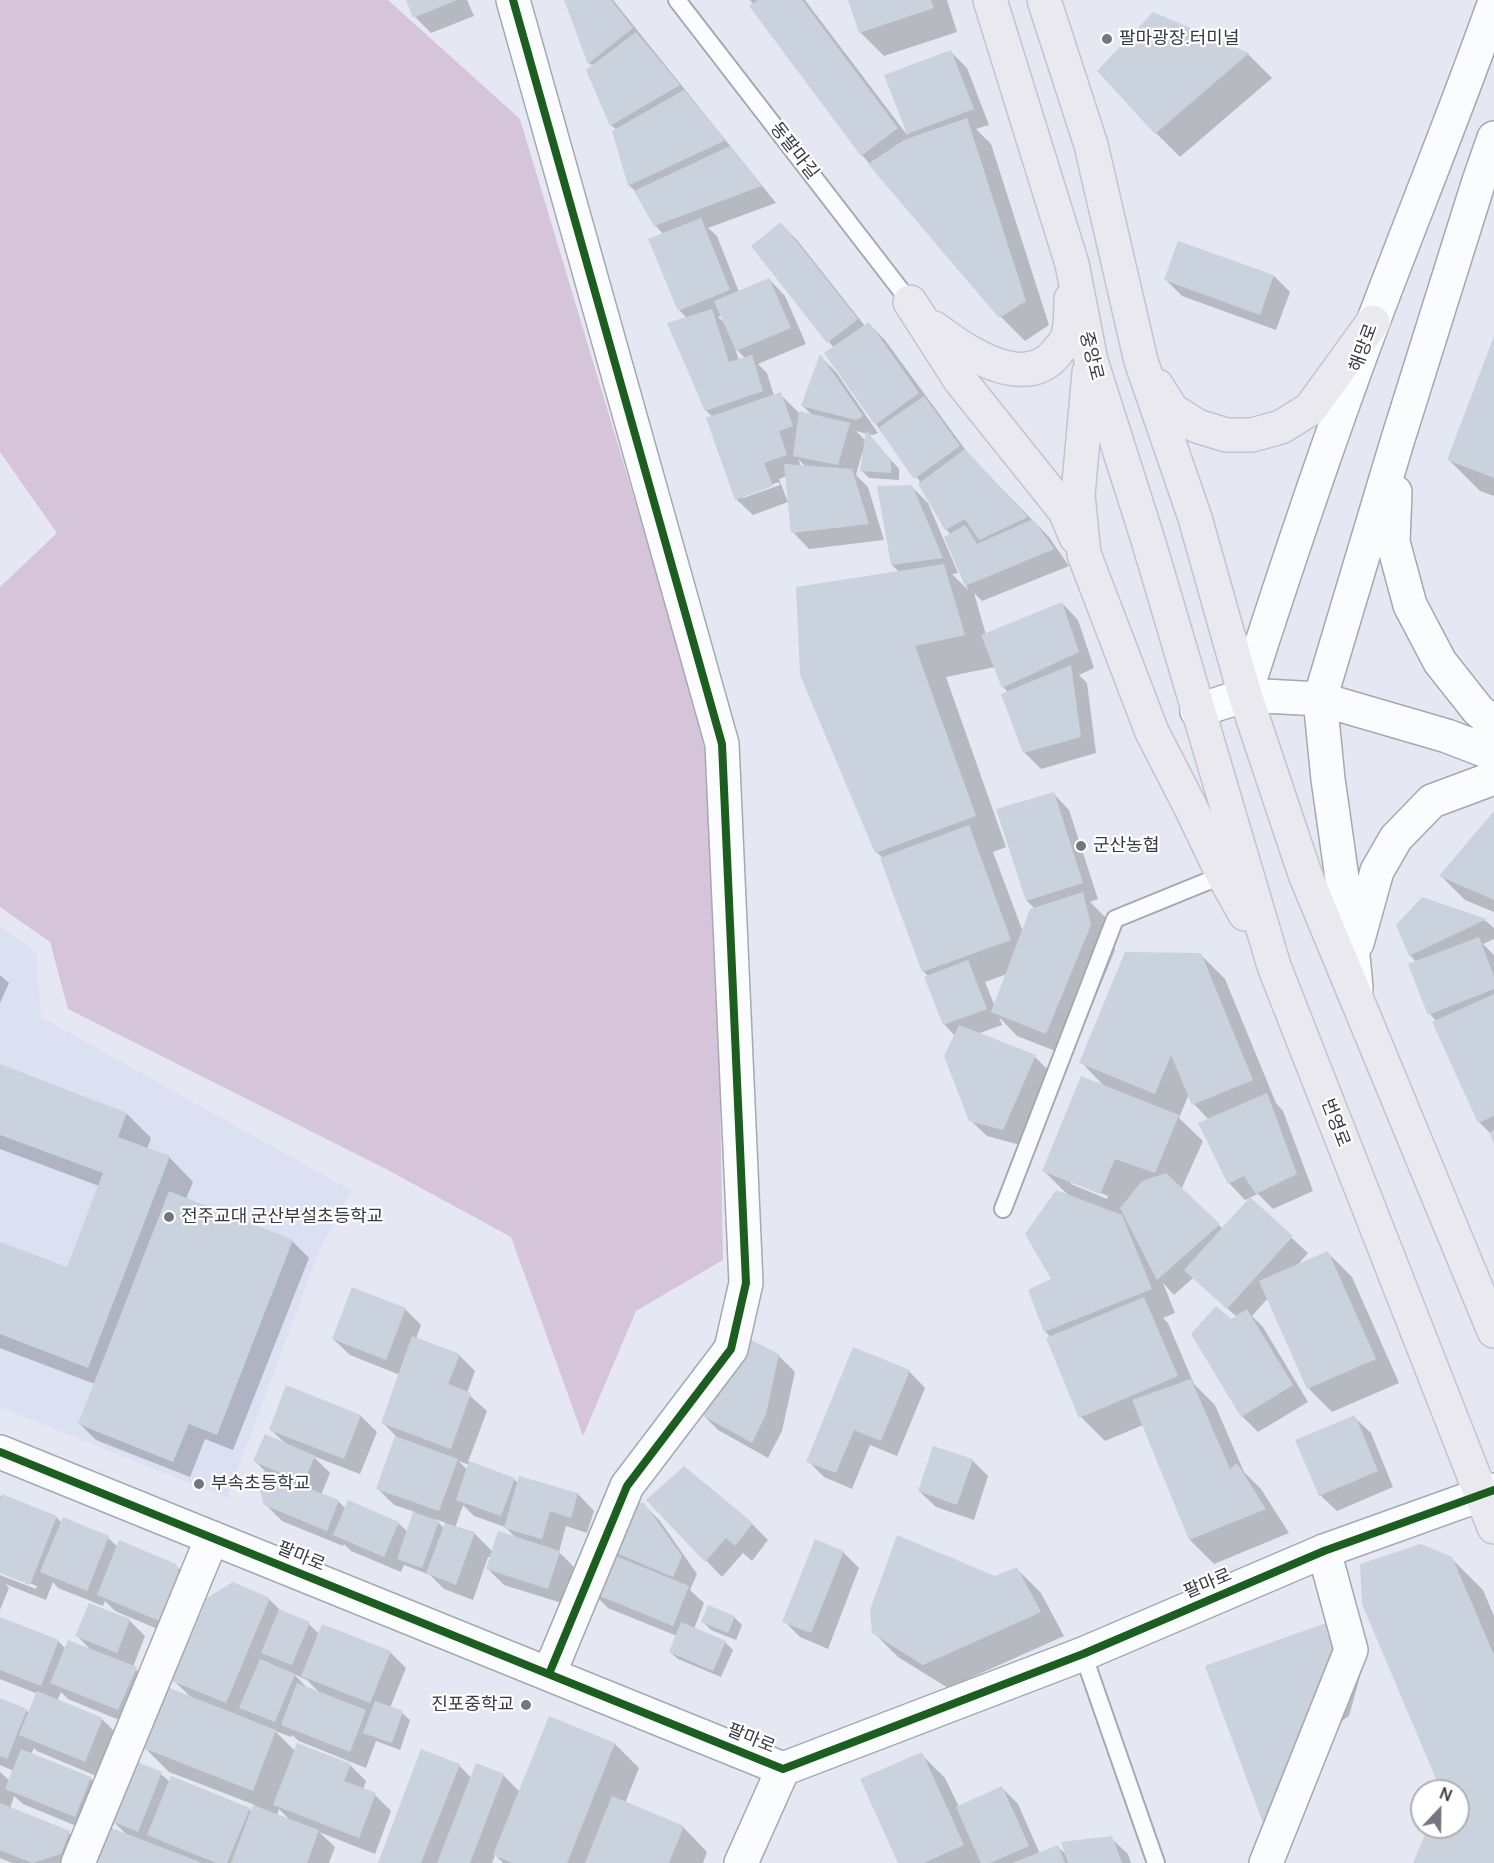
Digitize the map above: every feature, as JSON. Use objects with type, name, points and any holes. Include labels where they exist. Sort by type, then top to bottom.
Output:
[{"type":"main road","name":"중앙로","points":[[990,0],[1072,264],[1090,361],[1148,540],[1197,711]]},
{"type":"main road","points":[[1044,0],[1091,145],[1141,361],[1195,518],[1245,695],[1305,874],[1494,1331]]},
{"type":"main road","points":[[910,302],[932,327],[973,354],[1016,370],[1038,369],[1053,358],[1067,339],[1071,320],[1072,264]]},
{"type":"main road","points":[[910,302],[960,380],[1065,511],[1084,554],[1152,732],[1223,875],[1274,966]]},
{"type":"main road","points":[[1141,361],[1172,410],[1197,426],[1226,435],[1252,435],[1281,427],[1310,409],[1373,322]]},
{"type":"main road","points":[[1084,554],[1078,495],[1090,361]]},
{"type":"main road","name":"번영로","points":[[1197,711],[1274,966],[1487,1493],[1494,1527]]},
{"type":"street","points":[[513,0],[722,744],[746,1283],[731,1349],[627,1486],[549,1674]]},
{"type":"street","name":"해망로","points":[[1245,695],[1291,551],[1373,322],[1457,107],[1494,4]]},
{"type":"street","points":[[1357,998],[1328,779],[1320,699],[1396,442],[1494,138]]},
{"type":"street","points":[[1396,442],[1393,542],[1410,605],[1440,662],[1478,710],[1494,724]]},
{"type":"street","points":[[1197,711],[1245,695],[1320,699],[1447,736],[1494,754]]},
{"type":"street","points":[[1353,956],[1377,872],[1396,838],[1432,801],[1494,778]]},
{"type":"street","name":"팔마로","points":[[0,1452],[783,1769],[1083,1654],[1324,1551],[1487,1493]]},
{"type":"street","points":[[78,1863],[212,1538]]},
{"type":"street","points":[[1266,1863],[1351,1650],[1324,1551]]},
{"type":"street","points":[[741,1863],[783,1769]]},
{"type":"lane","name":"동팔마길","points":[[677,0],[910,302]]},
{"type":"lane","points":[[1003,1209],[1115,920],[1223,875]]},
{"type":"lane","points":[[1083,1654],[1156,1863]]},
{"type":"shaded area","points":[[0,0],[388,0],[520,119],[714,764],[723,1260],[636,1311],[583,1436],[511,1237],[386,1169],[68,1009],[50,942],[0,907],[0,587],[57,533],[0,452]]},
{"type":"shaded area","name":"전주교대 군산부설초등학교","points":[[0,926],[36,952],[41,1017],[352,1191],[322,1244],[227,1498],[0,1407]]},
{"type":"building","points":[[406,0],[457,0],[413,18]]},
{"type":"building","points":[[564,0],[611,0],[633,28],[588,64]]},
{"type":"building","points":[[758,0],[802,0],[898,128],[861,156],[749,6]]},
{"type":"building","points":[[848,0],[931,0],[934,8],[859,33]]},
{"type":"building","points":[[1153,12],[1249,53],[1155,134],[1097,71]]},
{"type":"building","points":[[636,32],[680,85],[610,126],[586,70]]},
{"type":"building","points":[[951,50],[974,109],[907,134],[884,75]]},
{"type":"building","points":[[684,90],[726,140],[628,186],[612,131]]},
{"type":"building","points":[[967,118],[1026,301],[999,318],[868,164],[904,140]]},
{"type":"building","points":[[730,146],[762,186],[654,226],[634,191]]},
{"type":"building","points":[[701,218],[730,290],[678,311],[648,239]]},
{"type":"building","points":[[781,222],[858,319],[827,343],[751,246]]},
{"type":"building","points":[[1178,241],[1274,275],[1260,315],[1164,280]]},
{"type":"building","points":[[769,278],[791,328],[736,351],[714,301]]},
{"type":"building","points":[[712,309],[729,362],[752,355],[763,391],[705,411],[667,323]]},
{"type":"building","points":[[869,322],[919,393],[875,425],[824,353]]},
{"type":"building","points":[[1494,336],[1494,478],[1447,460]]},
{"type":"building","points":[[820,354],[863,416],[856,420],[801,406]]},
{"type":"building","points":[[781,392],[793,426],[779,431],[787,455],[764,463],[773,486],[735,500],[706,418]]},
{"type":"building","points":[[924,396],[960,446],[914,479],[878,428]]},
{"type":"building","points":[[799,411],[850,423],[838,465],[793,456]]},
{"type":"building","points":[[866,430],[891,460],[891,473],[860,471]]},
{"type":"building","points":[[965,449],[1028,517],[979,540],[965,519],[945,530],[918,484]]},
{"type":"building","points":[[784,464],[852,469],[869,524],[791,533]]},
{"type":"building","points":[[912,485],[943,558],[891,565],[877,486]]},
{"type":"building","points":[[1033,519],[1054,549],[965,586],[944,537],[965,525],[977,544]]},
{"type":"building","points":[[944,564],[965,635],[915,646],[976,816],[875,853],[800,675],[796,587]]},
{"type":"building","points":[[1062,602],[1079,652],[1002,688],[981,635]]},
{"type":"building","points":[[1071,665],[1081,737],[1023,753],[1001,694]]},
{"type":"building","points":[[1054,792],[1083,883],[1026,901],[996,809]]},
{"type":"building","points":[[1494,811],[1494,900],[1439,876]]},
{"type":"building","points":[[969,825],[1011,940],[922,972],[880,858]]},
{"type":"building","points":[[1083,892],[1091,925],[1046,1034],[991,1012],[1030,909]]},
{"type":"building","points":[[1422,897],[1487,919],[1409,956],[1396,925]]},
{"type":"building","points":[[1479,937],[1494,976],[1494,989],[1428,1015],[1408,964]]},
{"type":"building","points":[[1125,952],[1201,953],[1253,1080],[1192,1105],[1171,1055],[1155,1094],[1079,1063]]},
{"type":"building","points":[[968,960],[987,1009],[943,1025],[924,977]]},
{"type":"building","points":[[1494,994],[1494,1116],[1478,1123],[1432,1022]]},
{"type":"building","points":[[959,1025],[1036,1055],[1003,1130],[969,1121],[944,1056]]},
{"type":"building","points":[[0,1064],[127,1113],[118,1137],[170,1156],[88,1368],[0,1334],[0,1242],[67,1267],[103,1173],[0,1135]]},
{"type":"building","points":[[1081,1076],[1179,1115],[1155,1173],[1115,1159],[1100,1194],[1042,1171]]},
{"type":"building","points":[[1267,1093],[1297,1174],[1256,1194],[1244,1176],[1228,1184],[1198,1123]]},
{"type":"building","points":[[1494,1130],[1494,1144],[1489,1133]]},
{"type":"building","points":[[1166,1173],[1220,1224],[1157,1280],[1120,1208],[1142,1181]]},
{"type":"building","points":[[1056,1190],[1122,1215],[1152,1289],[1044,1332],[1028,1290],[1051,1279],[1025,1234]]},
{"type":"building","points":[[169,1191],[293,1240],[217,1435],[189,1424],[173,1462],[78,1424]]},
{"type":"building","points":[[1250,1197],[1293,1236],[1227,1309],[1184,1270]]},
{"type":"building","points":[[1328,1251],[1376,1359],[1307,1389],[1259,1281]]},
{"type":"building","points":[[352,1287],[406,1308],[386,1360],[332,1339]]},
{"type":"building","points":[[1144,1297],[1178,1376],[1079,1418],[1046,1338]]},
{"type":"building","points":[[1216,1306],[1231,1319],[1247,1309],[1293,1385],[1241,1417],[1191,1334]]},
{"type":"building","points":[[412,1336],[460,1354],[448,1384],[471,1393],[451,1449],[381,1423]]},
{"type":"building","points":[[747,1338],[779,1354],[766,1414],[752,1443],[700,1414]]},
{"type":"building","points":[[853,1347],[910,1370],[881,1441],[854,1430],[836,1473],[806,1462]]},
{"type":"building","points":[[1191,1379],[1230,1469],[1237,1463],[1266,1509],[1189,1540],[1132,1400]]},
{"type":"building","points":[[286,1385],[361,1415],[344,1459],[269,1430]]},
{"type":"building","points":[[1355,1415],[1378,1471],[1319,1496],[1295,1440]]},
{"type":"building","points":[[265,1434],[315,1456],[303,1483],[253,1461]]},
{"type":"building","points":[[395,1436],[458,1459],[439,1511],[376,1489]]},
{"type":"building","points":[[933,1446],[973,1459],[957,1505],[918,1491]]},
{"type":"building","points":[[469,1461],[515,1478],[501,1516],[456,1500]]},
{"type":"building","points":[[684,1466],[753,1523],[735,1546],[726,1538],[705,1562],[646,1500]]},
{"type":"building","points":[[263,1471],[339,1500],[327,1531],[264,1505],[259,1487]]},
{"type":"building","points":[[519,1476],[578,1493],[571,1518],[550,1511],[542,1539],[504,1528]]},
{"type":"building","points":[[2,1494],[57,1516],[30,1585],[0,1573],[0,1500]]},
{"type":"building","points":[[348,1500],[399,1522],[384,1557],[333,1535]]},
{"type":"building","points":[[628,1501],[644,1503],[682,1556],[673,1577],[607,1549]]},
{"type":"building","points":[[413,1512],[439,1521],[422,1568],[397,1559]]},
{"type":"building","points":[[63,1517],[109,1536],[87,1591],[40,1572]]},
{"type":"building","points":[[445,1523],[475,1532],[456,1585],[426,1573]]},
{"type":"building","points":[[498,1531],[560,1551],[548,1589],[486,1569]]},
{"type":"building","points":[[897,1535],[995,1576],[1017,1567],[1041,1612],[923,1665],[872,1633],[870,1610]]},
{"type":"building","points":[[815,1539],[844,1551],[811,1633],[782,1622]]},
{"type":"building","points":[[119,1540],[176,1564],[184,1589],[169,1625],[97,1595]]},
{"type":"building","points":[[1421,1544],[1452,1557],[1494,1655],[1494,1863],[1413,1863],[1423,1839],[1470,1839],[1470,1779],[1436,1779],[1362,1604],[1360,1564]]},
{"type":"building","points":[[606,1552],[689,1586],[673,1626],[590,1592]]},
{"type":"building","points":[[233,1582],[270,1598],[226,1703],[172,1681],[207,1598]]},
{"type":"building","points":[[89,1603],[130,1619],[117,1653],[75,1636]]},
{"type":"building","points":[[708,1605],[735,1616],[728,1633],[701,1622]]},
{"type":"building","points":[[279,1609],[310,1622],[292,1665],[261,1653]]},
{"type":"building","points":[[0,1617],[59,1640],[41,1686],[0,1670]]},
{"type":"building","points":[[681,1622],[726,1641],[713,1671],[669,1652]]},
{"type":"building","points":[[1326,1623],[1337,1652],[1263,1823],[1205,1666]]},
{"type":"building","points":[[322,1624],[391,1651],[370,1703],[301,1676]]},
{"type":"building","points":[[68,1640],[137,1667],[118,1710],[50,1683]]},
{"type":"building","points":[[260,1659],[295,1674],[275,1722],[239,1708]]},
{"type":"building","points":[[297,1683],[366,1710],[350,1752],[281,1725]]},
{"type":"building","points":[[167,1687],[276,1730],[253,1791],[143,1748]]},
{"type":"building","points":[[37,1691],[103,1718],[85,1762],[19,1735]]},
{"type":"building","points":[[0,1698],[27,1709],[7,1759],[0,1756]]},
{"type":"building","points":[[375,1701],[403,1711],[392,1743],[363,1733]]},
{"type":"building","points":[[549,1716],[615,1743],[567,1863],[512,1863],[493,1855]]},
{"type":"building","points":[[297,1743],[351,1764],[344,1781],[376,1793],[359,1838],[273,1805]]},
{"type":"building","points":[[21,1749],[91,1777],[75,1817],[5,1789]]},
{"type":"building","points":[[421,1749],[460,1764],[421,1863],[378,1863]]},
{"type":"building","points":[[922,1752],[964,1845],[924,1863],[898,1863],[860,1779]]},
{"type":"building","points":[[135,1761],[162,1772],[138,1832],[111,1821]]},
{"type":"building","points":[[476,1763],[504,1774],[470,1863],[437,1863]]},
{"type":"building","points":[[171,1776],[250,1808],[227,1863],[216,1863],[147,1835]]},
{"type":"building","points":[[1002,1786],[1029,1846],[990,1863],[981,1863],[956,1807]]},
{"type":"building","points":[[612,1796],[684,1826],[669,1863],[585,1863]]},
{"type":"building","points":[[0,1803],[70,1831],[61,1854],[32,1863],[0,1850]]},
{"type":"building","points":[[253,1805],[319,1830],[307,1863],[231,1863]]},
{"type":"building","points":[[109,1827],[202,1863],[95,1863]]},
{"type":"building","points":[[1112,1836],[1122,1863],[1068,1863],[1061,1842]]},
{"type":"building","points":[[1058,1845],[1065,1863],[1012,1863]]},
{"type":"cycle path","points":[[513,0],[722,744],[746,1283],[731,1349],[627,1486],[549,1674]]},
{"type":"cycle path","points":[[0,1452],[783,1769],[1083,1654],[1324,1551],[1494,1490]]},
{"type":"place","name":"팔마광장.터미널","points":[[1107,39]]},
{"type":"place","name":"군산농협","points":[[1081,846]]},
{"type":"place","name":"전주교대 군산부설초등학교","points":[[169,1217]]},
{"type":"place","name":"부속초등학교","points":[[199,1484]]},
{"type":"place","name":"진포중학교","points":[[526,1705]]}]
